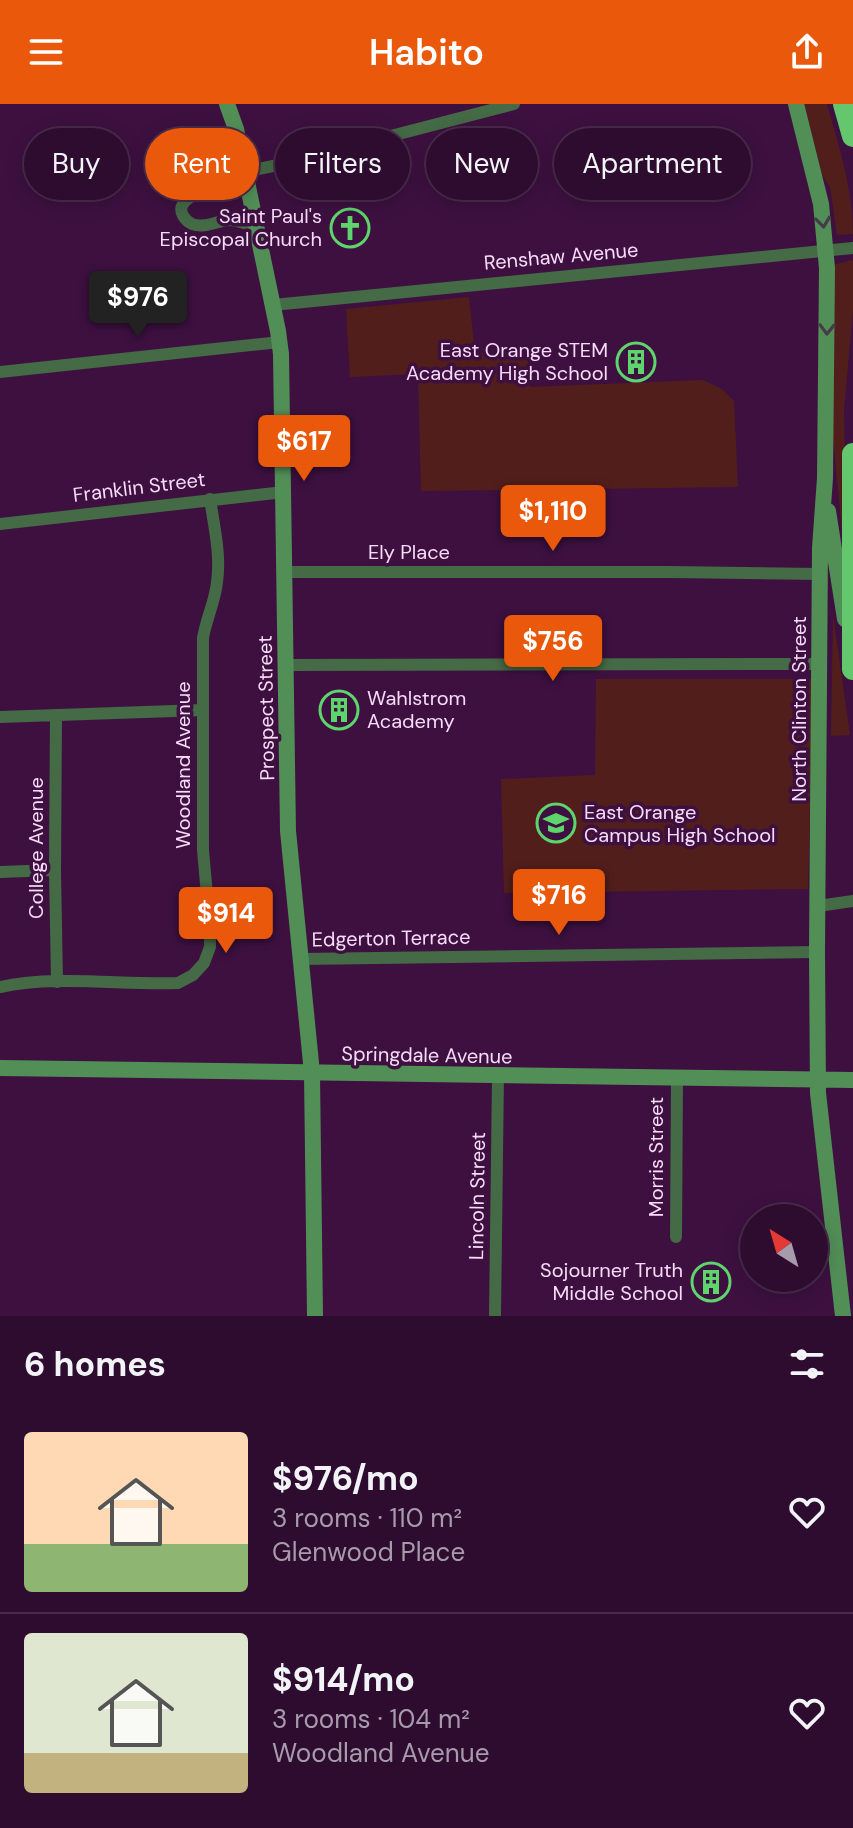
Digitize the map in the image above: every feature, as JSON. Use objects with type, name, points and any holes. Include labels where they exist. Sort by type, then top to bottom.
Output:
[{"type":"highway","points":[[844,104],[853,136]]},
{"type":"highway","points":[[853,454],[853,670]]},
{"type":"street","name":"Prospect Street","points":[[227,104],[236,128]]},
{"type":"street","points":[[259,167],[283,164],[514,104]]},
{"type":"street","name":"North Clinton Street","points":[[796,104],[819,191],[826,251],[825,478],[820,535],[818,1080],[843,1316]]},
{"type":"street","points":[[186,200],[181,208],[182,213],[192,224],[201,226],[230,220],[255,224]]},
{"type":"street","name":"Prospect Street","points":[[250,200],[280,342],[288,831],[312,1073],[315,1316]]},
{"type":"street","name":"Renshaw Avenue","points":[[273,305],[853,248]]},
{"type":"street","points":[[0,372],[280,342]]},
{"type":"street","points":[[825,478],[853,670]]},
{"type":"street","name":"Franklin Street","points":[[0,524],[284,492]]},
{"type":"street","name":"Woodland Avenue","points":[[0,987],[57,982],[178,983],[193,975],[204,963],[210,947],[210,929],[203,850],[203,638],[217,588],[218,572],[210,499]]},
{"type":"street","name":"Ely Place","points":[[285,572],[820,574]]},
{"type":"street","points":[[286,665],[820,664]]},
{"type":"street","points":[[0,717],[203,710]]},
{"type":"street","name":"College Avenue","points":[[56,715],[57,982]]},
{"type":"street","points":[[0,872],[55,870]]},
{"type":"street","points":[[818,906],[853,901]]},
{"type":"street","name":"Edgerton Terrace","points":[[301,959],[817,952]]},
{"type":"street","name":"Springdale Avenue","points":[[0,1068],[853,1080]]},
{"type":"street","name":"Lincoln Street","points":[[495,1316],[498,1076]]},
{"type":"street","name":"Morris Street","points":[[676,1237],[677,1078]]},
{"type":"shaded area","points":[[804,104],[827,104],[848,185],[853,234],[837,235],[830,187],[822,175]]},
{"type":"shaded area","points":[[853,260],[853,310],[844,410],[847,584],[832,427],[832,265]]},
{"type":"shaded area","points":[[469,297],[475,353],[527,348],[530,387],[703,380],[722,389],[734,401],[738,487],[421,491],[418,374],[350,377],[346,309]]},
{"type":"shaded area","points":[[833,615],[850,735],[831,736]]},
{"type":"shaded area","points":[[596,679],[813,679],[808,889],[504,893],[501,779],[595,775]]},
{"type":"place","name":"Saint Paul's Episcopal Church","points":[[350,228]]},
{"type":"place","name":"East Orange STEM Academy High School","points":[[636,362]]},
{"type":"place","name":"Wahlstrom Academy","points":[[339,710]]},
{"type":"place","name":"East Orange Campus High School","points":[[556,823]]},
{"type":"place","name":"Sojourner Truth Middle School","points":[[711,1282]]}]
